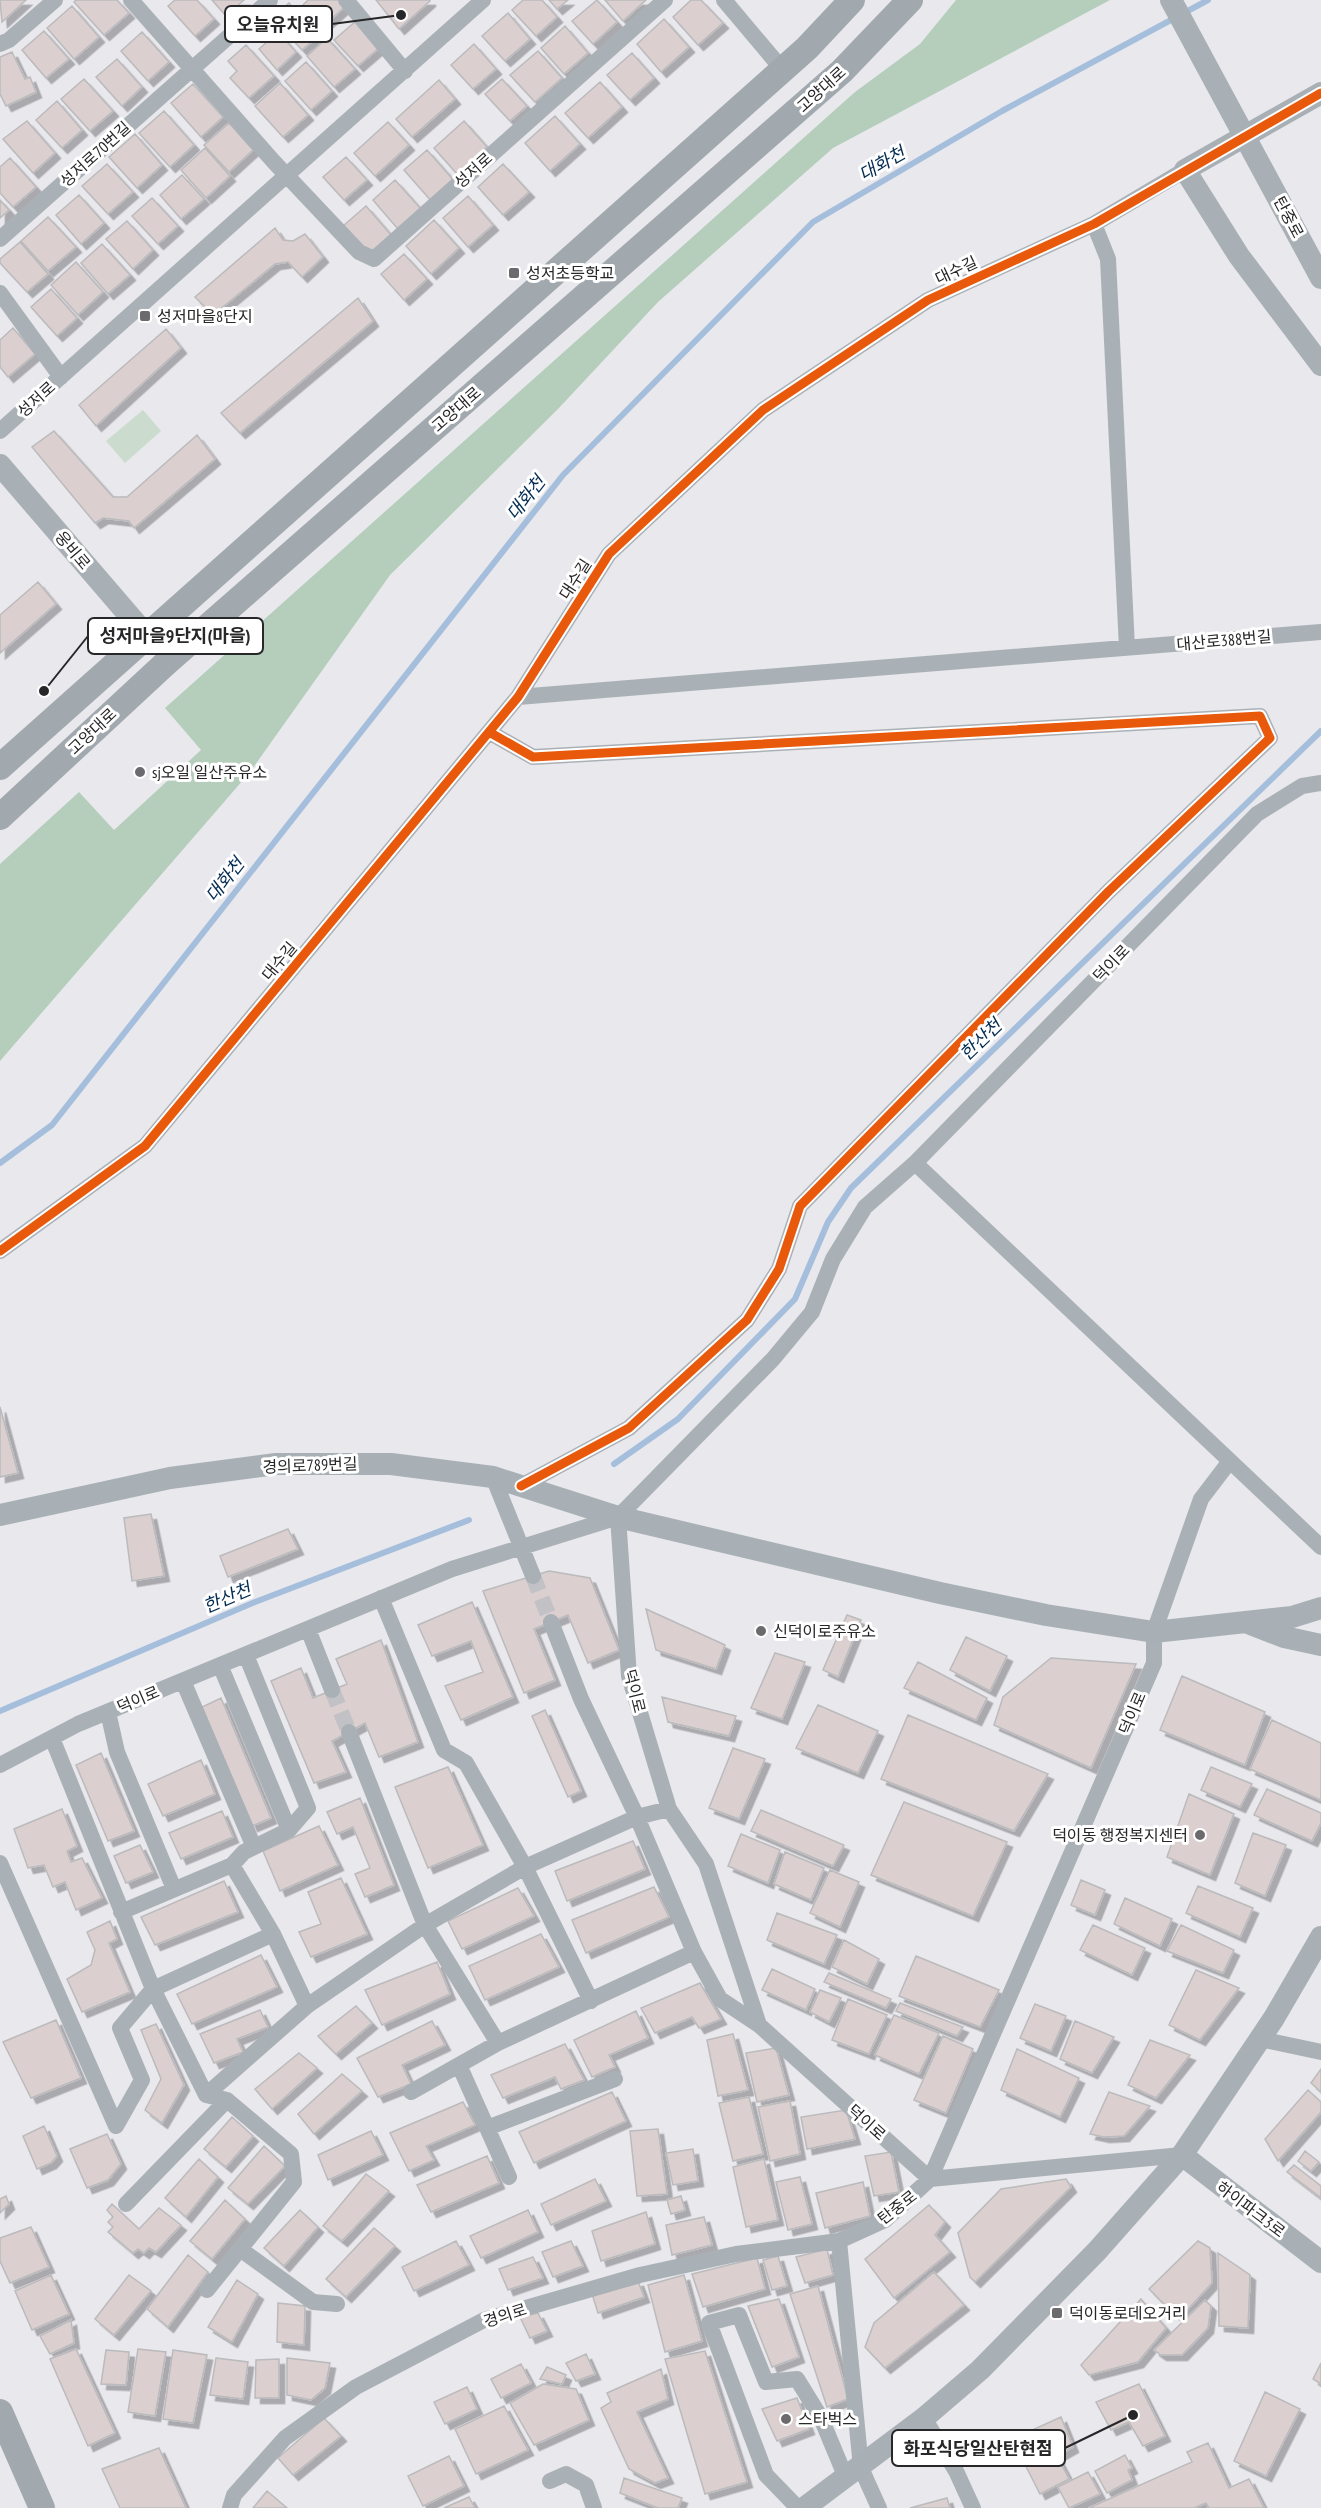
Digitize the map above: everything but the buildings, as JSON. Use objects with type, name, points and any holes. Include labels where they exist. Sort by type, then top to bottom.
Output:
[{"type":"main road","name":"고양대로","points":[[0,767],[782,69],[852,0]]},
{"type":"main road","name":"고양대로","points":[[0,817],[166,663],[842,71],[910,0]]},
{"type":"main road","name":"탄중로","points":[[1171,0],[1321,278]]},
{"type":"main road","name":"대수길","points":[[1185,170],[1321,93]]},
{"type":"main road","points":[[1185,170],[1239,256],[1321,365]]},
{"type":"main road","name":"웅비로","points":[[0,465],[146,635]]},
{"type":"main road","name":"경의로789번길","points":[[0,1515],[170,1478],[276,1464],[391,1464],[493,1477],[618,1517]]},
{"type":"main road","points":[[618,1517],[940,1593],[1046,1615],[1154,1632],[1292,1617],[1321,1608]]},
{"type":"main road","points":[[1292,1617],[1321,1599]]},
{"type":"main road","points":[[1247,1622],[1284,1638],[1321,1645]]},
{"type":"main road","points":[[804,2508],[924,2418],[980,2370],[1047,2302],[1182,2155],[1260,2039],[1321,1937]]},
{"type":"main road","name":"하이파크3로","points":[[1182,2155],[1321,2262]]},
{"type":"main road","points":[[0,2412],[42,2508]]},
{"type":"street","points":[[0,44],[9,40],[55,0]]},
{"type":"street","points":[[131,0],[285,174]]},
{"type":"street","name":"성저로70번길","points":[[0,239],[270,0]]},
{"type":"street","points":[[346,0],[405,71]]},
{"type":"street","name":"성저로","points":[[0,431],[285,174],[405,71],[483,0]]},
{"type":"street","name":"성저로","points":[[285,174],[359,252],[374,259],[665,0]]},
{"type":"street","points":[[724,0],[782,69]]},
{"type":"street","name":"대수길","points":[[0,1251],[145,1146],[518,697],[609,554],[763,410],[928,300],[1094,224],[1185,170]]},
{"type":"street","points":[[518,697],[1127,648],[1108,259],[1094,224]]},
{"type":"street","points":[[0,293],[61,377]]},
{"type":"street","name":"대산로388번길","points":[[1127,648],[1321,632]]},
{"type":"street","points":[[489,732],[533,757],[1260,716],[1270,738],[1109,891],[800,1206],[778,1269],[747,1320],[629,1428],[520,1486]]},
{"type":"street","name":"덕이로","points":[[0,1765],[108,1712],[452,1569],[618,1517],[773,1359],[812,1312],[833,1259],[865,1207],[915,1163],[1257,814],[1302,786],[1321,783]]},
{"type":"street","points":[[915,1163],[1321,1547]]},
{"type":"street","name":"덕이로","points":[[618,1517],[629,1676],[669,1809],[706,1864],[759,2025],[930,2180],[1154,1663],[1154,1632],[1201,1499],[1230,1461]]},
{"type":"street","points":[[493,1477],[533,1576]]},
{"type":"street","points":[[381,1599],[444,1750],[466,1763],[525,1867],[591,2001]]},
{"type":"street","points":[[551,1622],[581,1699],[637,1817],[694,1952],[720,1999],[759,2025]]},
{"type":"street","points":[[308,1629],[332,1690]]},
{"type":"street","points":[[121,1912],[232,1865],[244,1852],[289,1830],[308,1808],[246,1655]]},
{"type":"street","points":[[220,1665],[289,1830]]},
{"type":"street","points":[[183,1681],[254,1847]]},
{"type":"street","points":[[108,1712],[117,1752],[174,1889]]},
{"type":"street","points":[[349,1732],[425,1925],[498,2043]]},
{"type":"street","points":[[52,1738],[153,1989],[207,2095],[227,2100],[291,2154],[294,2182],[207,2290]]},
{"type":"street","points":[[207,2095],[307,2006],[425,1925],[525,1867],[637,1817],[669,1809]]},
{"type":"street","points":[[0,1863],[116,2126],[142,2080],[120,2028],[153,1989],[273,1934]]},
{"type":"street","points":[[232,1865],[273,1934],[307,2006]]},
{"type":"street","points":[[411,2092],[498,2043],[694,1952]]},
{"type":"street","points":[[1260,2039],[1321,2052]]},
{"type":"street","points":[[459,2065],[509,2177]]},
{"type":"street","points":[[487,2128],[615,2079]]},
{"type":"street","points":[[126,2204],[227,2100]]},
{"type":"street","name":"탄중로","points":[[839,2241],[885,2220],[930,2180],[1182,2155]]},
{"type":"street","points":[[839,2241],[853,2473]]},
{"type":"street","name":"경의로","points":[[230,2508],[234,2496],[285,2438],[356,2387],[484,2320],[651,2273],[736,2254],[839,2241]]},
{"type":"street","points":[[240,2249],[313,2302],[337,2304]]},
{"type":"street","points":[[798,2508],[766,2475],[709,2323],[739,2315],[766,2382],[797,2379],[853,2473],[879,2508]]},
{"type":"street","points":[[924,2418],[956,2471],[973,2508]]},
{"type":"street","points":[[550,2481],[566,2474],[586,2485],[594,2508]]},
{"type":"green space","points":[[956,0],[1110,0],[833,148],[658,302],[558,409],[390,575],[250,772],[0,1061],[0,864],[79,792],[114,830],[201,750],[165,708],[855,92],[920,44]]},
{"type":"green space","points":[[143,410],[161,431],[125,463],[106,441]]},
{"type":"waterway","name":"대화천","points":[[0,1163],[52,1125],[563,475],[813,222],[1002,111],[1208,0]]},
{"type":"waterway","name":"한산천","points":[[614,1464],[678,1419],[795,1299],[828,1222],[851,1188],[1321,731]]},
{"type":"waterway","name":"한산천","points":[[0,1711],[255,1602],[469,1520]]},
{"type":"tunnel","points":[[533,1576],[551,1622]]},
{"type":"tunnel","points":[[332,1690],[349,1732]]},
{"type":"cycle path","points":[[0,1251],[145,1146],[518,697],[609,554],[763,410],[928,300],[1094,224],[1321,93]]},
{"type":"cycle path","points":[[489,732],[533,757],[1260,716],[1270,738],[1109,891],[800,1206],[779,1269],[747,1320],[629,1428],[521,1486]]},
{"type":"place","name":"오늘유치원","points":[[401,15]]},
{"type":"place","name":"성저초등학교","points":[[514,273]]},
{"type":"place","name":"성저마을8단지","points":[[145,316]]},
{"type":"place","name":"성저마을9단지(마을)","points":[[44,691]]},
{"type":"place","name":"sj오일 일산주유소","points":[[140,772]]},
{"type":"place","name":"신덕이로주유소","points":[[761,1631]]},
{"type":"place","name":"덕이동 행정복지센터","points":[[1200,1835]]},
{"type":"place","name":"덕이동로데오거리","points":[[1057,2313]]},
{"type":"place","name":"화포식당일산탄현점","points":[[1133,2415]]},
{"type":"place","name":"스타벅스","points":[[786,2419]]}]
